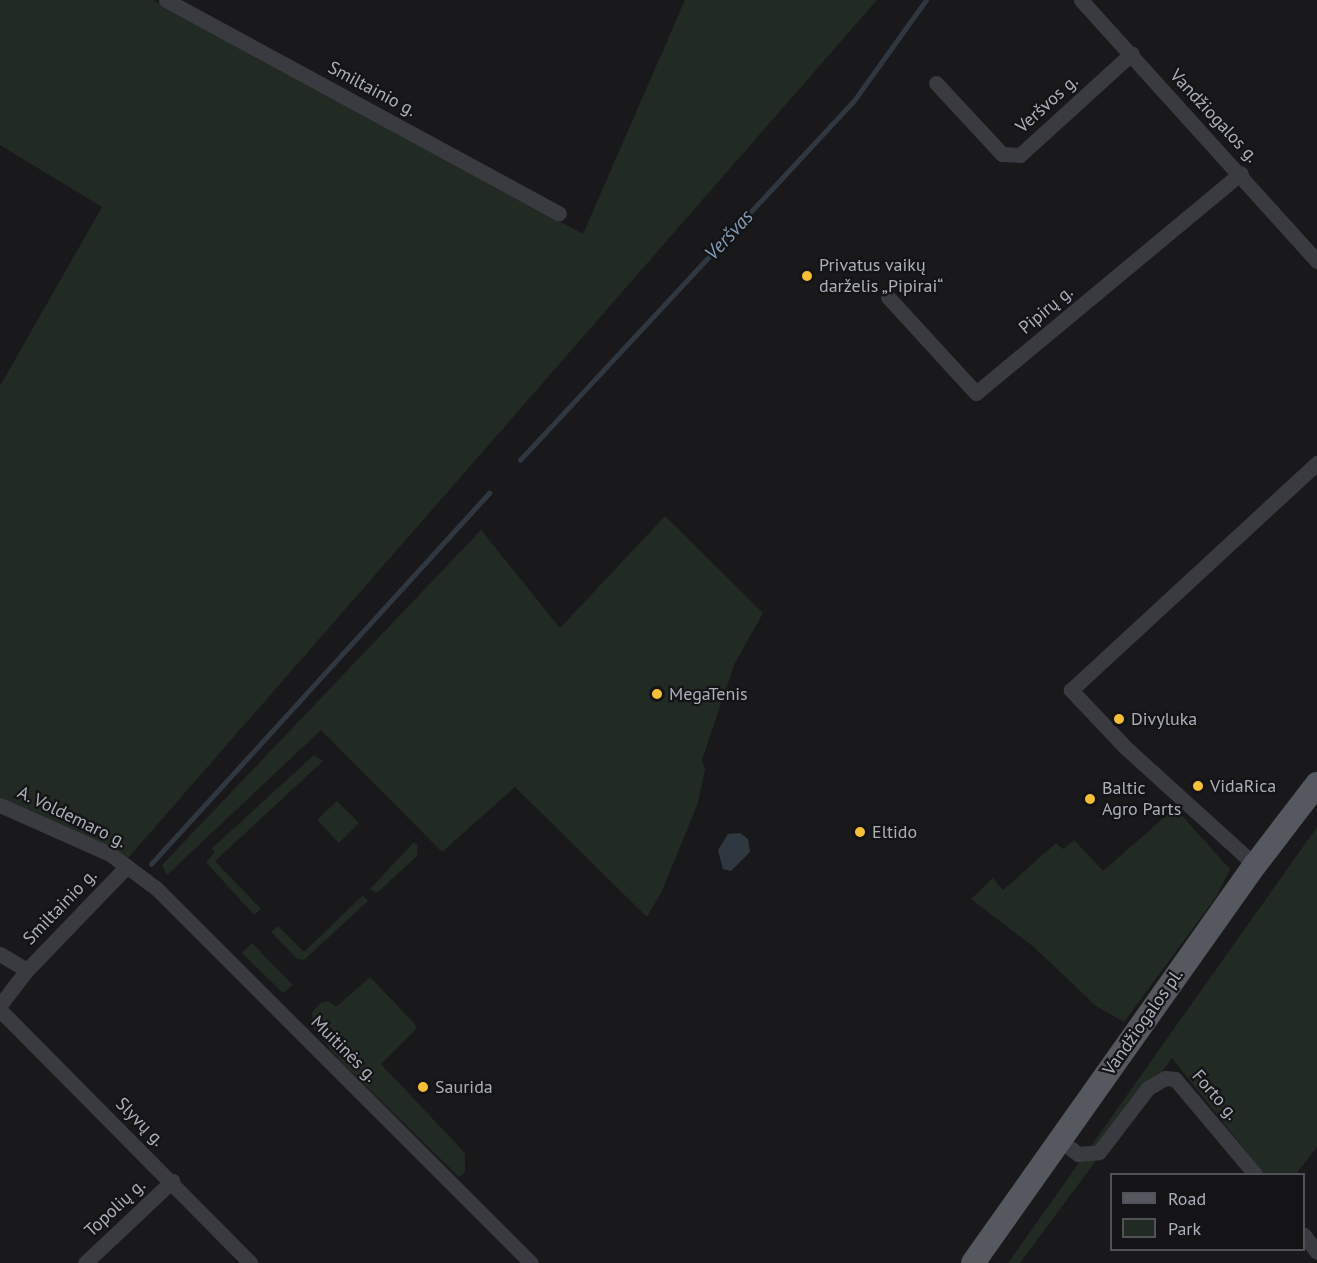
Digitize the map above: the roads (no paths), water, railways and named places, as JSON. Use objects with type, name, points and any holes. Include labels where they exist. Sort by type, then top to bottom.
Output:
[{"type":"main road","name":"Vandžiogalos pl.","points":[[973,1263],[1255,865],[1317,784]]},
{"type":"street","name":"Smiltainio g.","points":[[165,0],[559,213]]},
{"type":"street","name":"Vandžiogalos g.","points":[[1081,0],[1241,173],[1317,261]]},
{"type":"street","name":"Veršvos g.","points":[[936,83],[1002,154],[1020,155],[1132,53]]},
{"type":"street","name":"Pipirų g.","points":[[888,297],[976,393],[1241,173]]},
{"type":"street","points":[[1255,865],[1125,747],[1071,690],[1317,463]]},
{"type":"street","name":"A. Voldemaro g.","points":[[0,805],[110,854],[127,866]]},
{"type":"street","name":"Smiltainio g.","points":[[0,1005],[27,970],[127,866]]},
{"type":"street","name":"Muitinės g.","points":[[127,866],[165,895],[531,1263]]},
{"type":"street","points":[[0,954],[27,970]]},
{"type":"street","name":"Slyvų g.","points":[[0,1010],[172,1181],[250,1263]]},
{"type":"street","name":"Forto g.","points":[[1060,1140],[1078,1154],[1099,1152],[1148,1088],[1169,1078],[1188,1090],[1254,1173]]},
{"type":"street","name":"Topolių g.","points":[[85,1263],[172,1181]]},
{"type":"street","points":[[1305,1236],[1317,1252]]},
{"type":"street","points":[[1312,1263],[1317,1258]]},
{"type":"waterway","name":"Veršvas","points":[[520,460],[853,102],[926,0]]},
{"type":"waterway","points":[[151,864],[489,493]]},
{"type":"place","name":"Privatus vaikų darželis „Pipirai“","points":[[807,276]]},
{"type":"place","name":"MegaTenis","points":[[657,694]]},
{"type":"place","name":"Divyluka","points":[[1119,719]]},
{"type":"place","name":"VidaRica","points":[[1198,786]]},
{"type":"place","name":"Baltic Agro Parts","points":[[1090,799]]},
{"type":"place","name":"Eltido","points":[[860,832]]},
{"type":"place","name":"Saurida","points":[[423,1087]]}]
